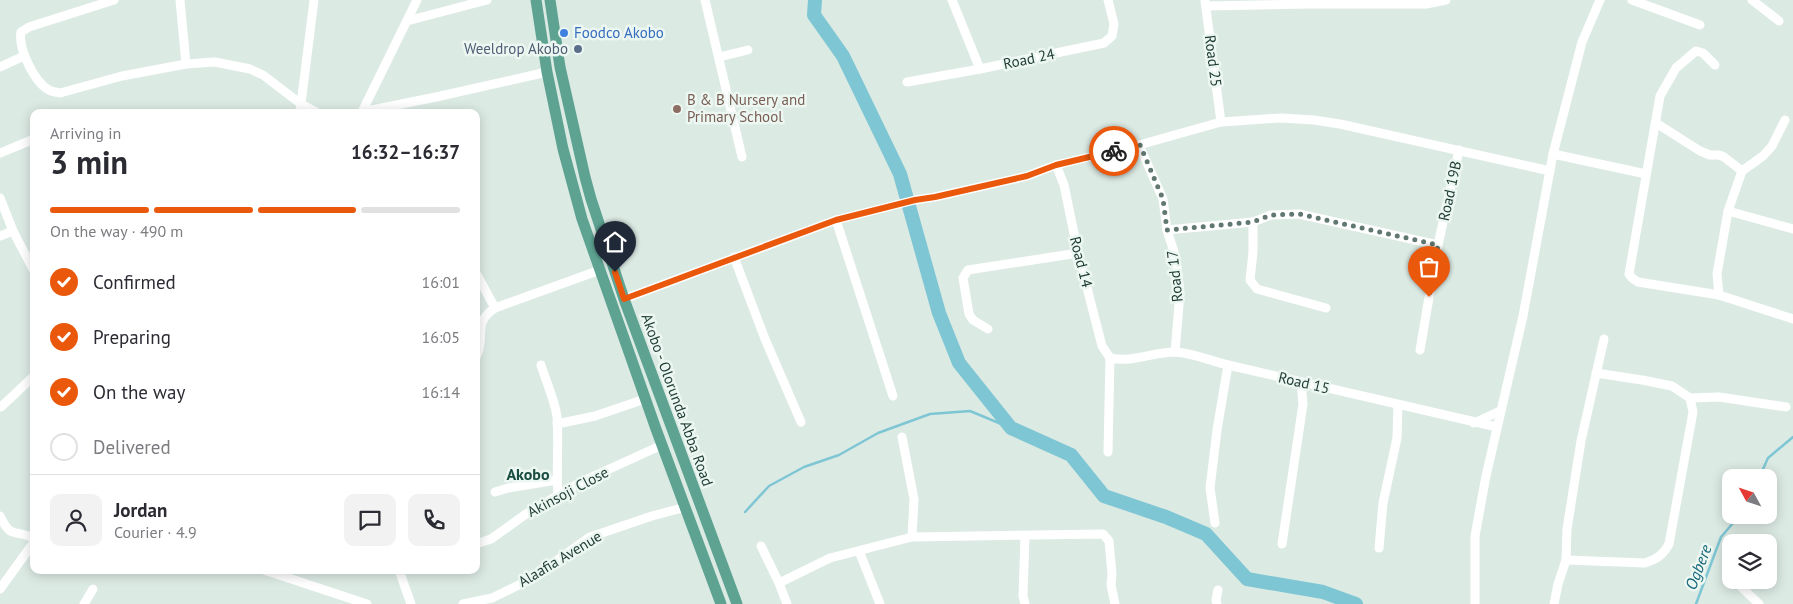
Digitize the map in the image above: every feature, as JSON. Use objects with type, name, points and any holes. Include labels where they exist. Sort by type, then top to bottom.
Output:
[{"type":"main road","name":"Akobo - Olorunda Abba Road","points":[[536,0],[546,72],[574,193],[645,399],[721,604]]},
{"type":"main road","name":"Akobo - Olorunda Abba Road","points":[[550,0],[560,67],[585,177],[624,299],[738,604]]},
{"type":"main road","points":[[542,44],[556,42]]},
{"type":"main road","points":[[656,429],[670,424]]},
{"type":"street","points":[[114,0],[29,27],[22,32],[20,38],[24,56],[41,84],[50,92],[60,93],[122,76],[186,64],[215,62],[250,69],[262,75],[301,108]]},
{"type":"street","points":[[180,0],[186,64]]},
{"type":"street","points":[[301,108],[314,0]]},
{"type":"street","points":[[363,109],[417,0]]},
{"type":"street","points":[[407,21],[487,0]]},
{"type":"street","points":[[705,0],[742,157]]},
{"type":"street","points":[[952,0],[980,69]]},
{"type":"street","name":"Road 24","points":[[907,82],[1104,43],[1112,36],[1114,24],[1108,0]]},
{"type":"street","points":[[1205,3],[1426,4],[1446,0]]},
{"type":"street","points":[[1475,604],[1475,536],[1486,476],[1523,316],[1553,154],[1582,42],[1600,0]]},
{"type":"street","points":[[1632,0],[1700,25]]},
{"type":"street","points":[[1752,0],[1779,21]]},
{"type":"street","name":"Road 25","points":[[1205,3],[1221,122]]},
{"type":"street","points":[[719,57],[748,50]]},
{"type":"street","points":[[1715,65],[1703,53],[1696,52],[1676,68],[1660,96],[1629,274],[1638,282],[1719,295],[1793,319]]},
{"type":"street","points":[[0,67],[24,56]]},
{"type":"street","points":[[377,109],[546,72]]},
{"type":"street","points":[[624,299],[836,220],[915,200],[1027,176],[1056,165],[1140,145],[1221,122],[1280,118],[1314,120],[1340,124],[1550,171]]},
{"type":"street","points":[[1719,295],[1716,274],[1728,211],[1742,171],[1763,156],[1772,146],[1785,120]]},
{"type":"street","points":[[1656,123],[1700,151],[1710,155],[1720,155],[1742,171]]},
{"type":"street","points":[[0,153],[30,141]]},
{"type":"street","name":"Road 17","points":[[1140,145],[1163,199],[1167,230],[1176,258],[1180,293],[1175,352]]},
{"type":"street","name":"Road 19B","points":[[1420,350],[1438,245],[1459,150]]},
{"type":"street","points":[[1553,154],[1646,174]]},
{"type":"street","name":"Road 14","points":[[1056,165],[1064,185],[1078,253],[1102,346],[1110,358]]},
{"type":"street","points":[[0,198],[12,231],[30,264]]},
{"type":"street","points":[[1728,211],[1793,229]]},
{"type":"street","points":[[1167,230],[1253,222],[1271,215],[1299,214],[1438,245]]},
{"type":"street","points":[[836,220],[893,396]]},
{"type":"street","points":[[1253,222],[1254,252],[1250,280],[1257,289],[1326,308]]},
{"type":"street","points":[[0,236],[12,231]]},
{"type":"street","points":[[988,329],[973,320],[969,314],[962,278],[968,270],[1078,253]]},
{"type":"street","points":[[734,257],[765,339],[801,422]]},
{"type":"street","points":[[480,347],[482,320],[495,308],[600,270]]},
{"type":"street","points":[[480,280],[495,308]]},
{"type":"street","points":[[1554,604],[1566,560],[1567,529],[1578,461],[1604,339]]},
{"type":"street","name":"Road 15","points":[[1110,358],[1121,361],[1175,352],[1190,354],[1228,365],[1496,428]]},
{"type":"street","points":[[1108,452],[1110,358]]},
{"type":"street","points":[[541,365],[556,408],[558,495]]},
{"type":"street","points":[[1215,523],[1210,488],[1216,430],[1228,365]]},
{"type":"street","points":[[1596,373],[1672,386],[1690,398],[1719,397],[1786,407]]},
{"type":"street","points":[[1,407],[30,380]]},
{"type":"street","points":[[1282,544],[1303,404],[1301,382]]},
{"type":"street","points":[[1566,560],[1645,563],[1657,559],[1664,552],[1669,544],[1693,412],[1690,398]]},
{"type":"street","points":[[557,424],[595,416],[645,399]]},
{"type":"street","points":[[1379,548],[1383,503],[1396,438],[1398,405]]},
{"type":"street","points":[[1474,423],[1500,410]]},
{"type":"street","points":[[902,437],[914,499],[912,537]]},
{"type":"street","name":"Akinsoji Close","points":[[480,543],[491,539],[526,514],[558,495],[662,445]]},
{"type":"street","points":[[495,492],[557,480]]},
{"type":"street","name":"Alaafia Avenue","points":[[463,604],[492,598],[531,578],[590,537],[652,516],[686,507]]},
{"type":"street","points":[[0,516],[7,530],[30,536]]},
{"type":"street","points":[[779,583],[830,558],[912,537],[1103,534],[1109,540],[1111,585],[1115,604]]},
{"type":"street","points":[[1025,536],[1025,604]]},
{"type":"street","points":[[761,546],[787,604]]},
{"type":"street","points":[[0,589],[30,548]]},
{"type":"street","points":[[859,551],[880,604]]},
{"type":"street","points":[[276,574],[367,604]]},
{"type":"street","points":[[401,574],[410,604]]},
{"type":"street","points":[[84,604],[93,589]]},
{"type":"street","points":[[1743,589],[1759,604]]},
{"type":"street","points":[[1217,604],[1218,590]]},
{"type":"waterway","points":[[815,0],[814,15],[843,56],[900,174],[939,313],[959,363],[1011,428],[1071,455],[1104,496],[1166,517],[1206,534],[1247,579],[1323,592],[1356,604]]},
{"type":"waterway","points":[[745,512],[769,486],[804,467],[839,455],[878,433],[930,414],[970,411],[1011,428]]},
{"type":"waterway","name":"Ogbere","points":[[1763,469],[1768,458],[1793,437]]},
{"type":"waterway","name":"Ogbere","points":[[1696,604],[1721,537],[1732,524]]},
{"type":"way so far","points":[[1114,151],[1140,145],[1156,179],[1166,208],[1167,230],[1253,222],[1271,215],[1299,214],[1438,245],[1429,297]]},
{"type":"place","name":"Foodco Akobo","points":[[564,33]]},
{"type":"place","name":"Weeldrop Akobo","points":[[578,49]]},
{"type":"place","name":"B & B Nursery and Primary School","points":[[677,109]]},
{"type":"district","name":"Akobo","points":[[528,474]]},
{"type":"route","points":[[615,272],[624,299],[836,220],[915,200],[1027,176],[1056,165],[1114,151]]}]
